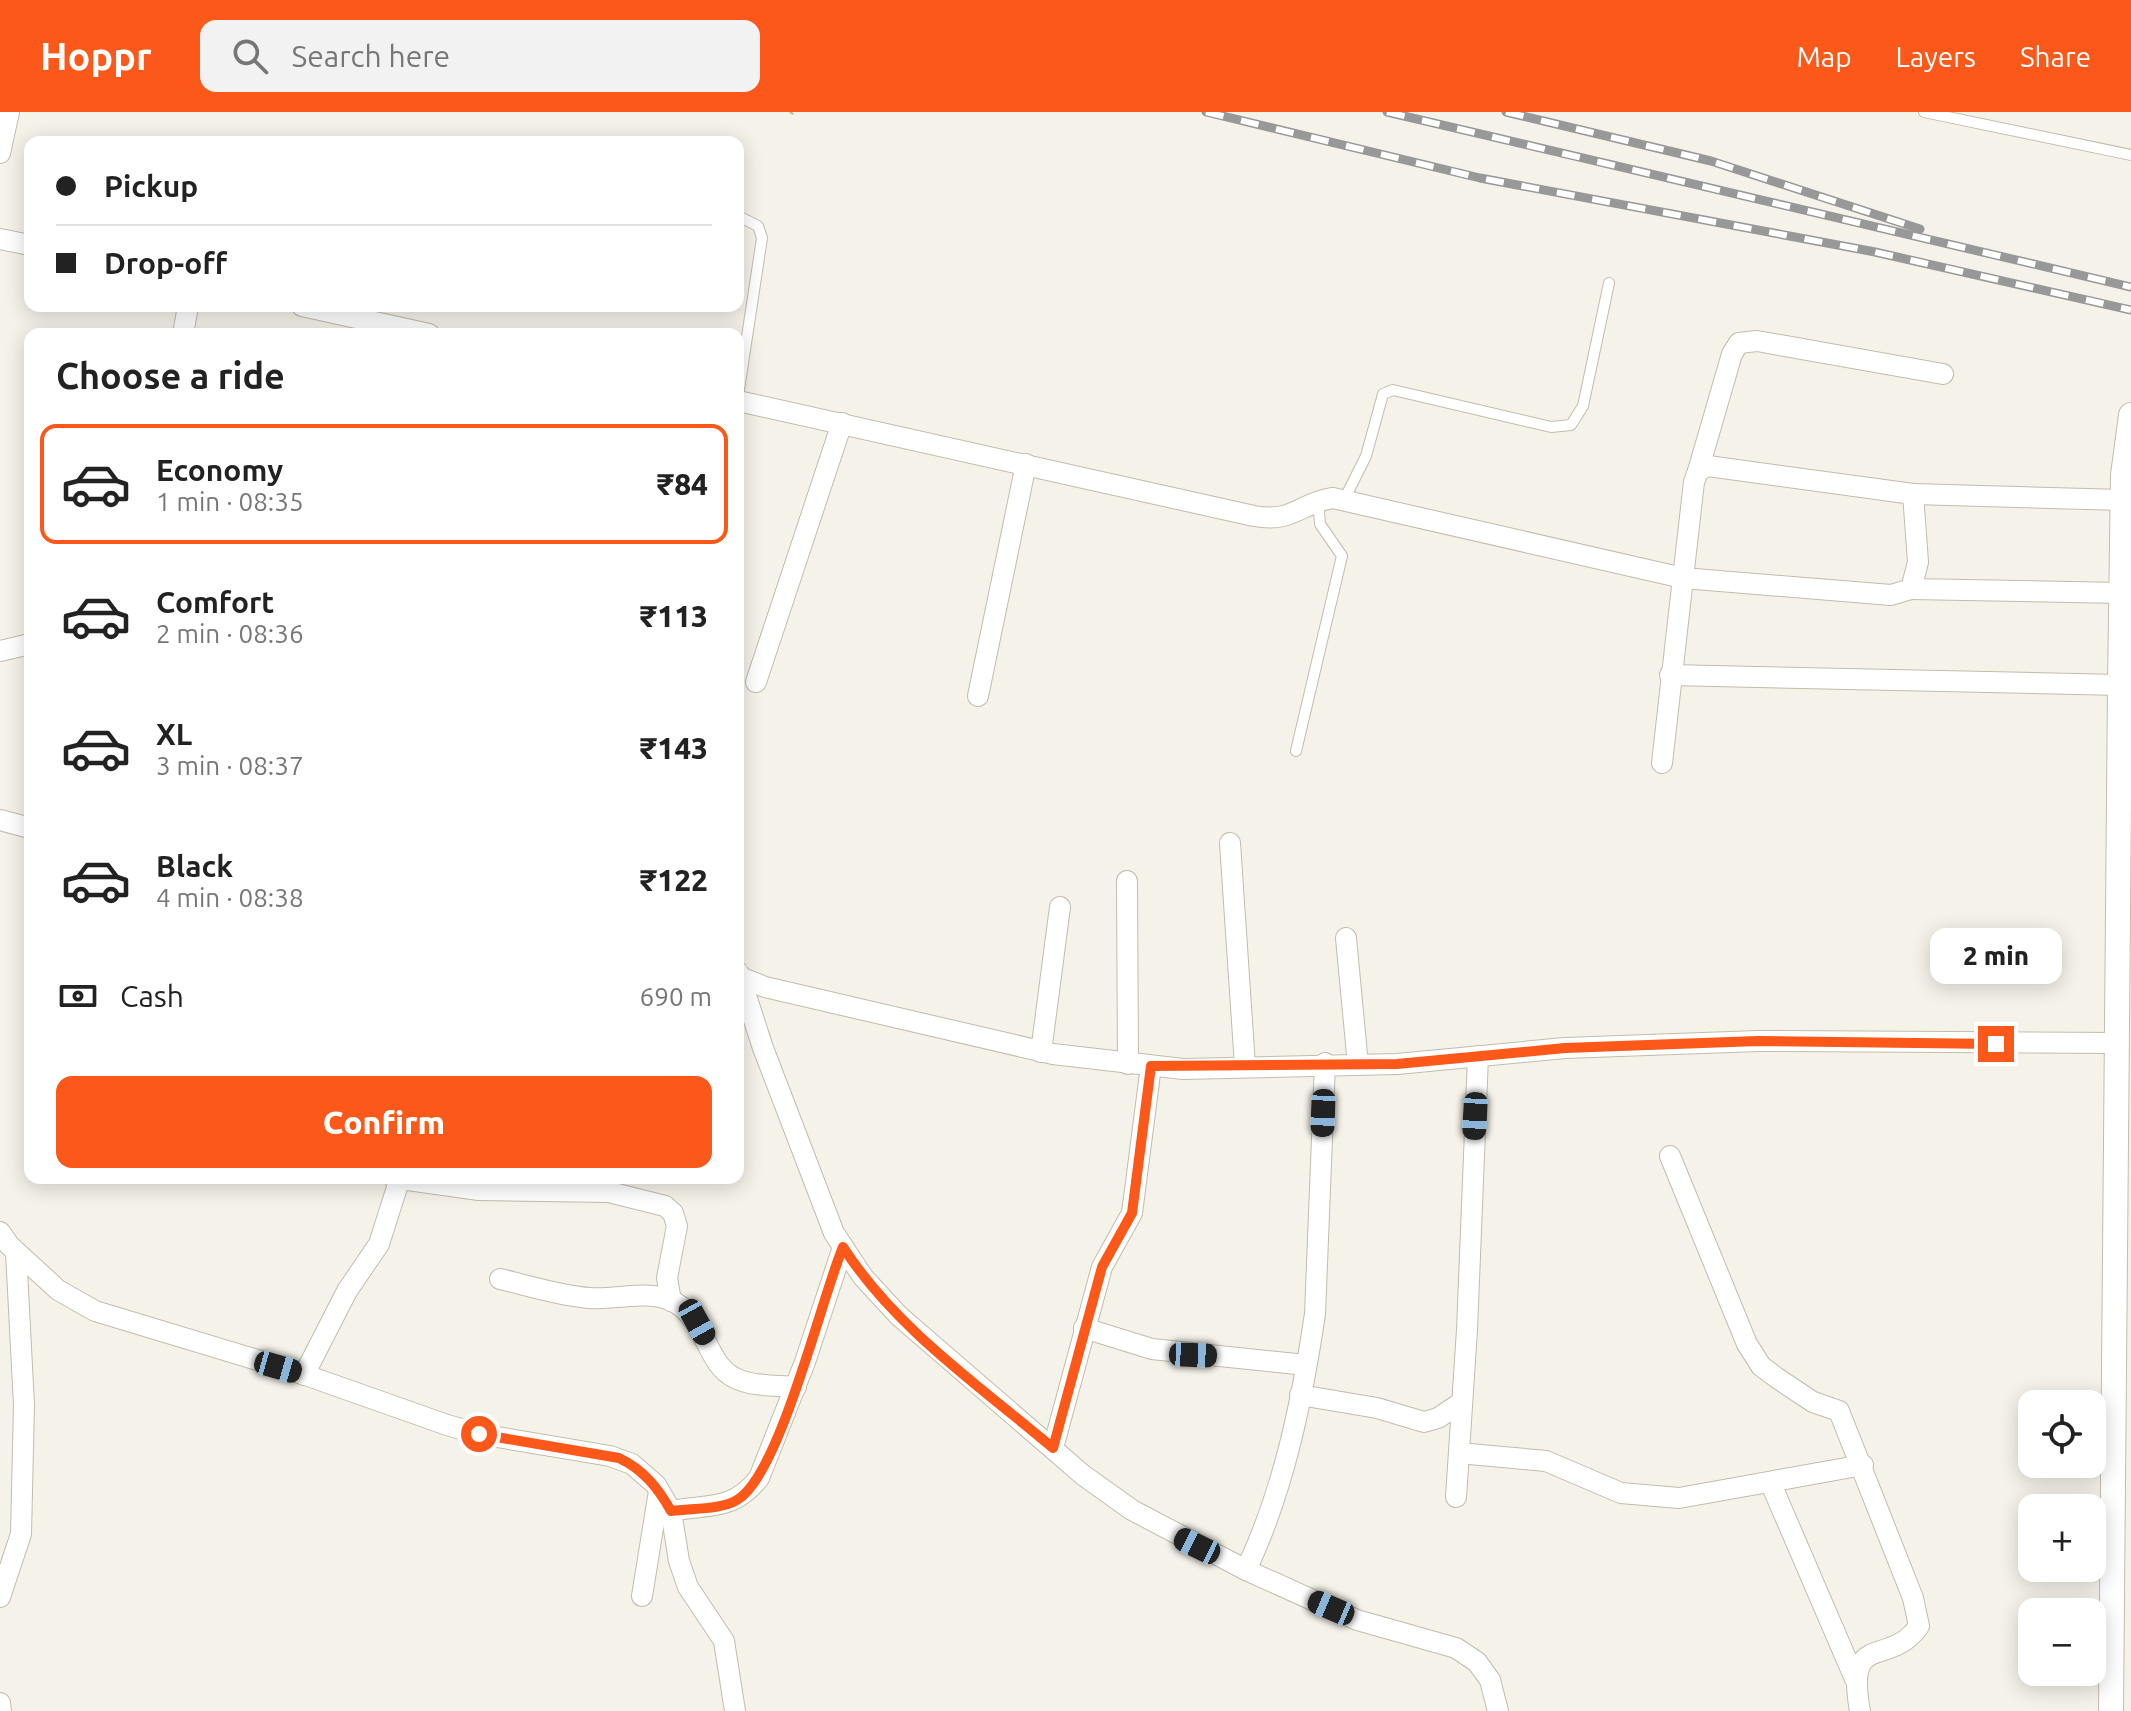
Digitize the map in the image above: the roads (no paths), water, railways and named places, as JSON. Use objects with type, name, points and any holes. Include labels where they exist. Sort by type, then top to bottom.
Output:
[{"type":"street","points":[[0,153],[9,112]]},
{"type":"street","points":[[0,239],[24,244]]},
{"type":"street","points":[[329,312],[402,328]]},
{"type":"street","points":[[1662,763],[1694,482],[1732,354],[1739,343],[1757,341],[1943,374]]},
{"type":"street","points":[[744,399],[1277,520],[1318,500],[1344,500],[1683,578],[1891,595],[1911,589],[2122,593]]},
{"type":"street","points":[[2111,1711],[2122,1333],[2116,1043],[2120,685],[2123,500],[2131,415]]},
{"type":"street","points":[[756,682],[842,423]]},
{"type":"street","points":[[978,696],[1026,464]]},
{"type":"street","points":[[1698,471],[1708,466],[1732,468],[1913,494],[2123,500]]},
{"type":"street","points":[[1911,589],[1918,562],[1913,494]]},
{"type":"street","points":[[0,651],[24,645]]},
{"type":"street","points":[[1670,675],[2120,685]]},
{"type":"street","points":[[0,820],[24,826]]},
{"type":"street","points":[[1230,843],[1245,1066]]},
{"type":"street","points":[[1127,881],[1128,1064]]},
{"type":"street","points":[[1041,1052],[1060,907]]},
{"type":"street","points":[[1346,938],[1358,1065]]},
{"type":"street","points":[[744,976],[779,990],[1041,1052],[1151,1066],[1358,1065],[1565,1048],[1758,1041],[2116,1043]]},
{"type":"street","points":[[744,988],[825,1214],[863,1277],[899,1316],[1053,1448],[1132,1510],[1246,1570],[1357,1620],[1456,1648],[1477,1662],[1490,1680],[1498,1711]]},
{"type":"street","points":[[1456,1497],[1478,1056]]},
{"type":"street","points":[[1246,1570],[1278,1494],[1315,1314],[1325,1063]]},
{"type":"street","points":[[1053,1448],[1102,1267],[1132,1213],[1151,1066]]},
{"type":"street","points":[[1670,1156],[1747,1344],[1761,1366],[1813,1402],[1839,1411],[1863,1465],[1913,1598],[1919,1626],[1911,1637],[1869,1655],[1859,1664],[1855,1679]]},
{"type":"street","points":[[304,1375],[347,1291],[379,1244],[395,1184]]},
{"type":"street","points":[[429,1184],[479,1190],[609,1192],[665,1206],[673,1213],[677,1226],[667,1278],[671,1301]]},
{"type":"street","points":[[0,1232],[16,1252],[58,1290],[95,1311],[304,1375],[479,1434],[619,1458],[644,1474],[671,1511],[679,1561],[688,1587],[724,1641],[735,1711]]},
{"type":"street","points":[[671,1511],[717,1506],[747,1493],[769,1458],[843,1247]]},
{"type":"street","points":[[0,1597],[21,1534],[24,1405],[16,1252]]},
{"type":"street","points":[[500,1279],[586,1298],[652,1296],[671,1301],[697,1322],[719,1364],[733,1378],[751,1383],[796,1387]]},
{"type":"street","points":[[1084,1328],[1152,1349],[1306,1365]]},
{"type":"street","points":[[1300,1395],[1377,1408],[1424,1422],[1438,1418],[1462,1402]]},
{"type":"street","points":[[1459,1453],[1546,1461],[1568,1468],[1601,1487],[1646,1497],[1679,1498],[1771,1484],[1863,1465]]},
{"type":"street","points":[[1771,1484],[1855,1679],[1860,1711]]},
{"type":"street","points":[[642,1596],[659,1491]]},
{"type":"street","points":[[0,1703],[1,1711]]},
{"type":"lane","points":[[1924,112],[2131,155]]},
{"type":"lane","points":[[744,219],[758,226],[762,238],[744,358]]},
{"type":"lane","points":[[1344,500],[1366,456],[1377,406],[1383,394],[1393,390],[1551,427],[1571,425],[1583,406],[1609,283]]},
{"type":"lane","points":[[1296,751],[1342,556],[1320,524],[1318,500]]},
{"type":"railway","points":[[1206,112],[1480,178],[1875,252],[2131,310]]},
{"type":"railway","points":[[1387,112],[2131,287]]},
{"type":"railway","points":[[1506,112],[1711,161],[1920,229]]}]
